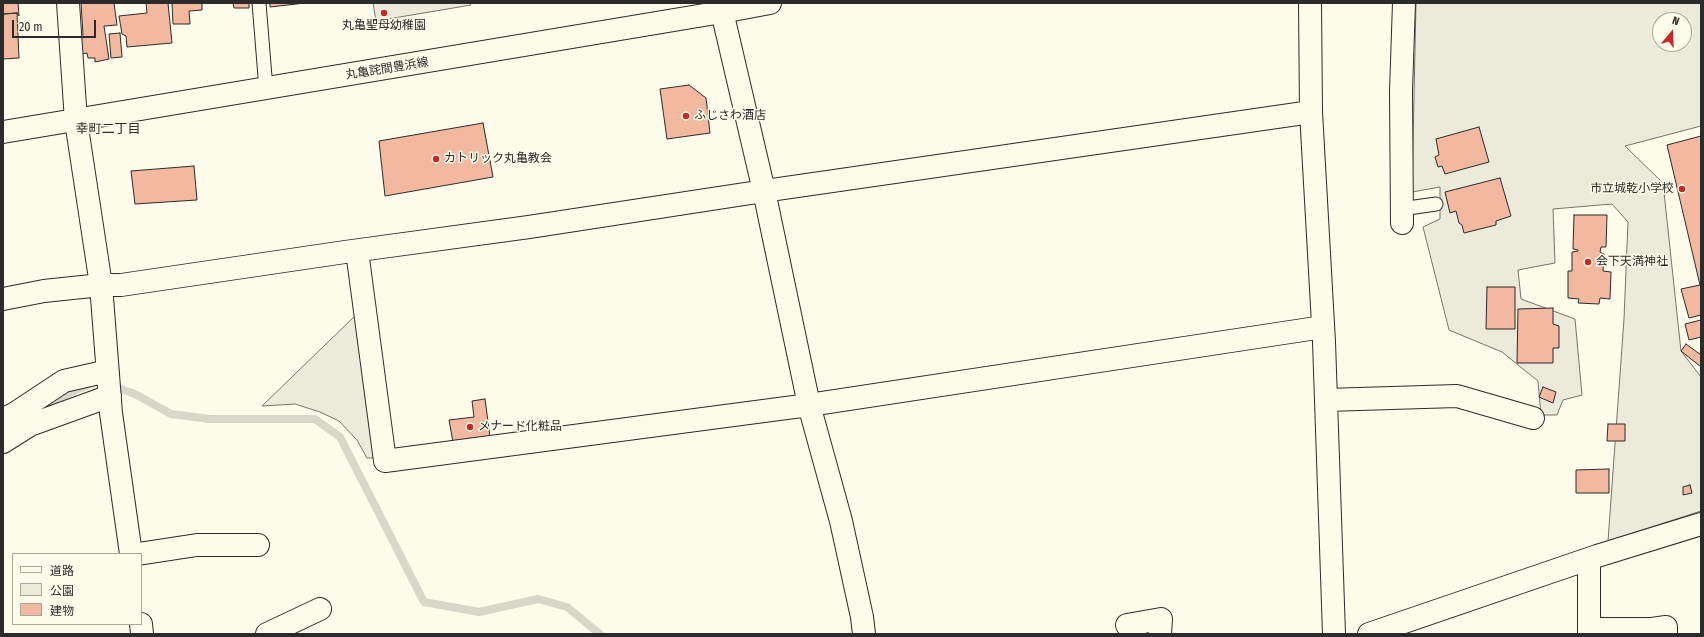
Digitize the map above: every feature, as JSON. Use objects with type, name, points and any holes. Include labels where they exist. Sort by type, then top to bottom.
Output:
[{"type":"street","points":[[68,3],[76,120],[101,285],[110,396],[131,553]]},
{"type":"street","name":"丸亀詫間豊浜線","points":[[3,132],[266,89],[721,8],[770,3]]},
{"type":"street","points":[[1310,3],[1311,112],[1323,327],[1334,634]]},
{"type":"street","points":[[1402,216],[1401,91],[1404,3]]},
{"type":"street","points":[[721,8],[764,191],[808,405],[841,521],[862,617],[864,634]]},
{"type":"street","points":[[3,298],[44,290],[101,285],[121,285],[529,227],[764,191],[1311,112]]},
{"type":"street","points":[[357,251],[386,461],[808,405],[1323,327]]},
{"type":"street","points":[[3,419],[14,414],[64,381],[99,373],[108,373]]},
{"type":"street","points":[[3,442],[30,425],[110,396]]},
{"type":"street","points":[[1326,400],[1457,396],[1533,418]]},
{"type":"street","points":[[1369,634],[1589,559],[1701,524]]},
{"type":"street","points":[[142,553],[197,545],[258,545]]},
{"type":"street","points":[[1589,559],[1589,632],[1666,627],[1666,634]]},
{"type":"street","points":[[267,634],[320,609]]},
{"type":"street","points":[[1127,625],[1161,619],[1160,634]]},
{"type":"lane","points":[[258,3],[266,89]]},
{"type":"lane","points":[[1402,216],[1436,204]]},
{"type":"green space","name":"丸亀聖母幼稚園","points":[[373,3],[470,3],[471,5],[376,21]]},
{"type":"green space","points":[[1416,3],[1701,3],[1701,126],[1625,146],[1663,183],[1681,351],[1701,377],[1701,511],[1608,541],[1624,319],[1628,222],[1612,204],[1553,209],[1555,263],[1518,270],[1521,299],[1575,319],[1582,395],[1563,400],[1557,415],[1541,415],[1538,381],[1502,352],[1449,330],[1423,227],[1440,219],[1440,187],[1412,192]]},
{"type":"green space","points":[[357,314],[375,458],[367,458],[357,440],[339,421],[320,412],[295,404],[262,406]]},
{"type":"building","points":[[3,3],[18,3],[19,16],[17,13],[3,14]]},
{"type":"building","points":[[81,3],[114,3],[117,25],[104,26],[109,59],[95,62],[95,58],[88,58],[87,53],[81,54],[79,35],[83,35]]},
{"type":"building","points":[[146,3],[168,3],[172,43],[127,47],[126,36],[122,34],[119,16],[147,13]]},
{"type":"building","points":[[172,3],[202,3],[202,10],[189,11],[190,24],[173,24]]},
{"type":"building","points":[[233,3],[249,3],[249,8],[234,8]]},
{"type":"building","points":[[270,3],[305,3],[270,7]]},
{"type":"building","points":[[17,13],[19,58],[3,59],[3,14]]},
{"type":"building","points":[[120,33],[122,57],[111,58],[109,34]]},
{"type":"building","name":"ふじさわ酒店","points":[[689,85],[706,98],[710,133],[667,139],[660,89]]},
{"type":"building","name":"カトリック丸亀教会","points":[[483,123],[493,177],[385,196],[379,141]]},
{"type":"building","points":[[1479,127],[1489,162],[1445,174],[1442,166],[1438,167],[1435,157],[1439,155],[1436,139]]},
{"type":"building","points":[[1701,136],[1701,315],[1689,318],[1681,289],[1700,285],[1667,145]]},
{"type":"building","points":[[194,166],[197,200],[135,204],[131,171]]},
{"type":"building","points":[[1500,178],[1511,216],[1496,221],[1496,225],[1464,233],[1462,225],[1459,223],[1456,211],[1450,213],[1445,192]]},
{"type":"building","name":"会下天満神社","points":[[1574,215],[1607,215],[1606,247],[1601,247],[1600,252],[1604,254],[1603,271],[1611,272],[1610,299],[1600,298],[1599,304],[1578,303],[1579,299],[1568,298],[1568,271],[1572,271],[1572,252],[1578,251],[1573,249]]},
{"type":"building","points":[[1487,287],[1515,287],[1515,329],[1486,329]]},
{"type":"building","points":[[1553,308],[1553,324],[1559,326],[1559,348],[1553,348],[1553,363],[1517,363],[1518,309]]},
{"type":"building","points":[[1701,320],[1701,337],[1689,340],[1685,324]]},
{"type":"building","points":[[1686,344],[1701,355],[1701,367],[1681,351]]},
{"type":"building","points":[[1543,387],[1556,392],[1553,403],[1539,397]]},
{"type":"building","points":[[485,399],[490,437],[453,442],[449,420],[474,417],[472,401]]},
{"type":"building","points":[[1608,424],[1625,424],[1625,441],[1607,441]]},
{"type":"building","points":[[1609,469],[1609,493],[1576,493],[1576,470]]},
{"type":"building","points":[[1690,485],[1692,493],[1683,495],[1683,487]]},
{"type":"waterway","points":[[34,413],[71,392],[88,385]]},
{"type":"waterway","points":[[110,385],[135,394],[171,414],[210,419],[315,419],[340,437],[424,602],[479,612],[538,599],[567,607],[600,634]]},
{"type":"place","name":"丸亀聖母幼稚園","points":[[384,13]]},
{"type":"place","name":"ふじさわ酒店","points":[[686,116]]},
{"type":"place","name":"カトリック丸亀教会","points":[[436,159]]},
{"type":"place","name":"市立城乾小学校","points":[[1682,189]]},
{"type":"place","name":"会下天満神社","points":[[1588,262]]},
{"type":"place","name":"メナード化粧品","points":[[470,427]]},
{"type":"district","name":"幸町二丁目","points":[[108,129]]}]
